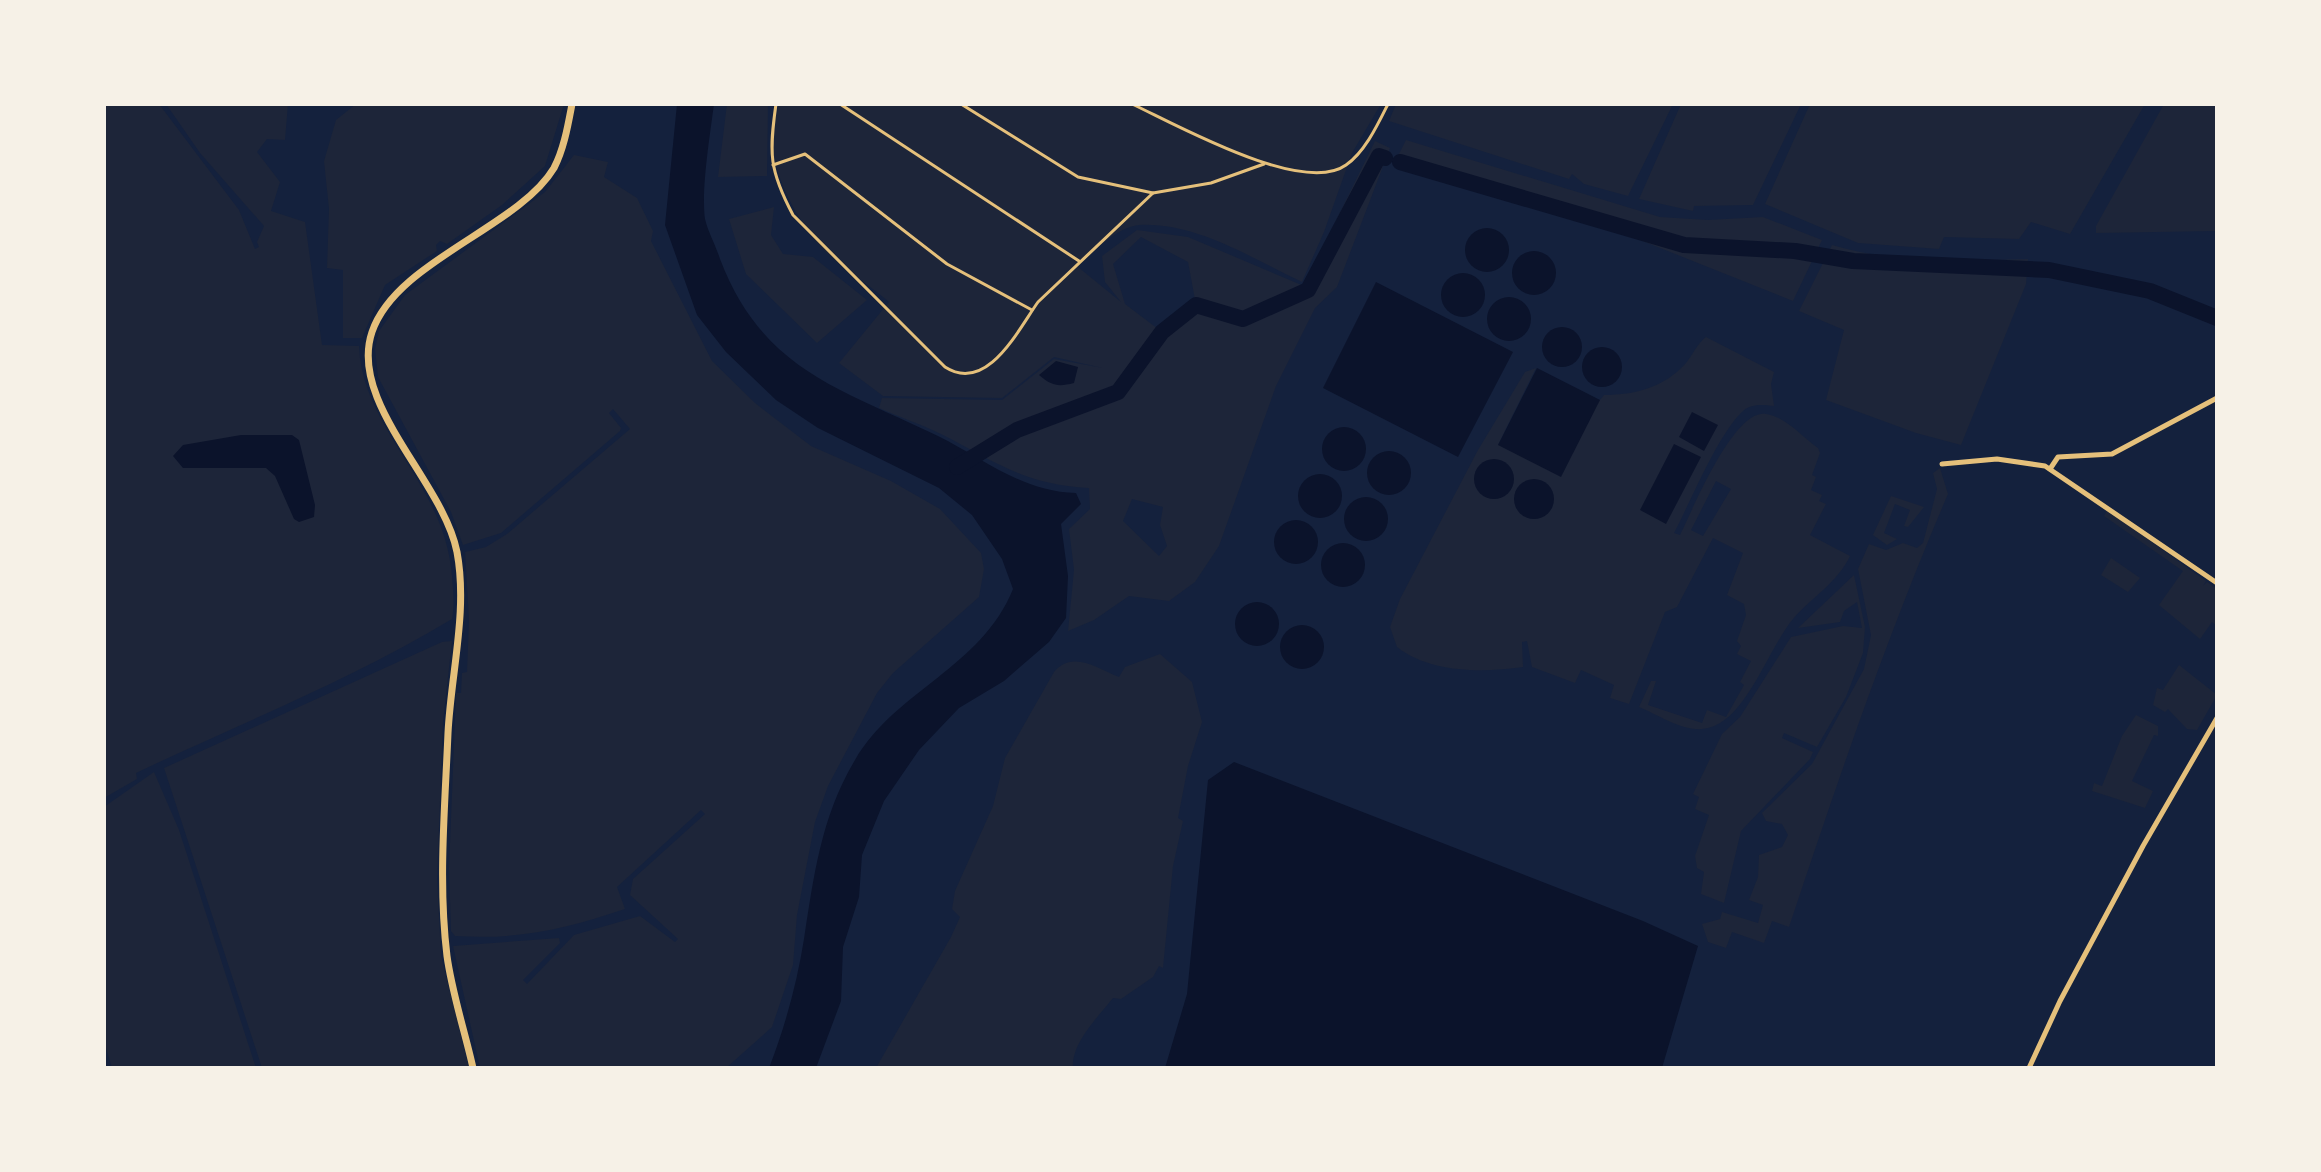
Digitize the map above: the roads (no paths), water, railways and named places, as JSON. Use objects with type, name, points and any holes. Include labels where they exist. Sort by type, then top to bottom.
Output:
[{"type":"street","points":[[473,1068],[448,960],[444,907],[448,731],[460,596],[457,553],[432,489],[377,398],[368,370],[368,346],[381,313],[401,291],[525,198],[547,177],[559,157],[572,104]]},
{"type":"street","points":[[2050,469],[2058,457],[2112,454],[2217,398]]},
{"type":"street","points":[[1942,464],[1997,459],[2050,469],[2217,583]]},
{"type":"street","points":[[2029,1068],[2060,1001],[2125,879],[2217,718]]},
{"type":"lane","points":[[776,104],[769,145],[780,191],[793,215],[953,372],[963,375],[982,371],[1008,344],[1032,310],[1079,261],[1153,193]]},
{"type":"lane","points":[[840,104],[1079,261]]},
{"type":"lane","points":[[961,104],[1078,177],[1153,193],[1211,183],[1264,164]]},
{"type":"lane","points":[[1132,104],[1264,164],[1314,175],[1342,168],[1359,152],[1388,104]]},
{"type":"lane","points":[[773,165],[805,154],[947,264],[1032,310]]},
{"type":"waterway","points":[[957,467],[1017,430],[1118,392],[1162,332],[1196,305],[1243,319],[1308,290],[1379,156],[1385,158]]},
{"type":"waterway","points":[[1400,162],[1684,245],[1795,251],[1853,261],[2049,270],[2150,291],[2217,318]]}]
